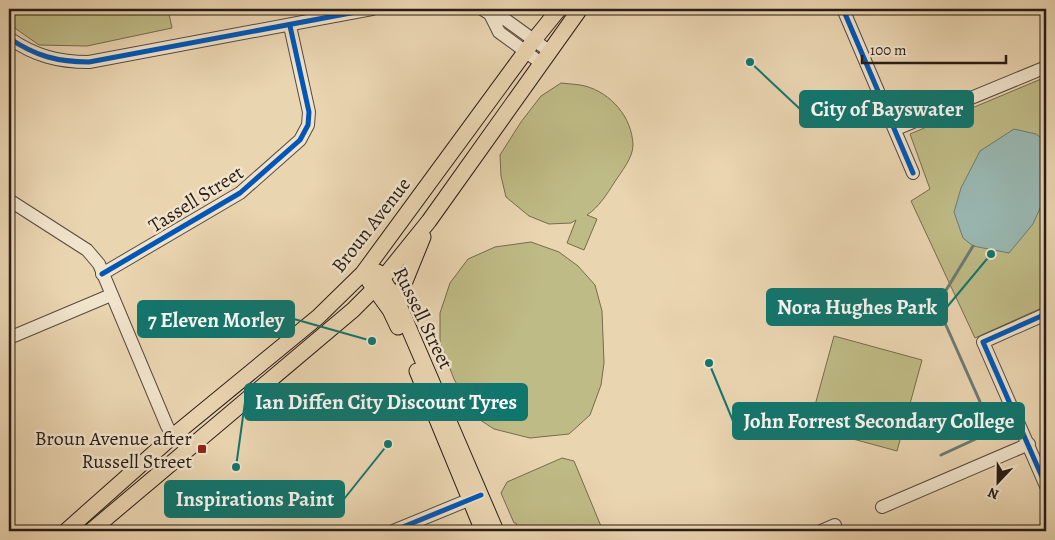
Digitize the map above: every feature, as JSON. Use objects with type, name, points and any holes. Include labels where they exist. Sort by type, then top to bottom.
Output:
[{"type":"main road","name":"Broun Avenue","points":[[66,531],[173,436],[318,317],[368,268],[529,46],[559,9]]},
{"type":"main road","name":"Broun Avenue","points":[[91,531],[353,310],[379,283],[429,221],[580,9]]},
{"type":"main road","points":[[353,310],[369,307],[395,308],[429,221]]},
{"type":"main road","name":"Russell Street","points":[[368,268],[395,308],[475,497],[496,531]]},
{"type":"main road","name":"Russell Street","points":[[475,497],[483,531]]},
{"type":"street","points":[[9,38],[38,54],[55,60],[89,62],[290,26],[316,14],[372,9]]},
{"type":"street","points":[[843,9],[914,173]]},
{"type":"street","points":[[486,11],[499,32],[529,46],[545,57]]},
{"type":"street","name":"Tassell Street","points":[[102,274],[229,201],[264,173],[300,140],[308,125],[309,112],[290,26]]},
{"type":"street","points":[[896,129],[1046,67]]},
{"type":"street","points":[[9,200],[87,250],[99,264],[167,426],[173,436]]},
{"type":"street","points":[[9,338],[111,295]]},
{"type":"street","points":[[1046,314],[983,342],[1029,444],[1040,456],[1046,486]]},
{"type":"street","points":[[882,507],[1029,444]]},
{"type":"street","points":[[393,531],[475,497]]},
{"type":"street","points":[[821,531],[835,525]]},
{"type":"shaded area","points":[[9,9],[168,9],[172,28],[87,46],[39,45],[9,24]]},
{"type":"shaded area","points":[[1046,77],[1046,306],[975,338],[911,201],[930,189],[910,134]]},
{"type":"shaded area","points":[[561,83],[585,86],[603,94],[611,100],[624,116],[632,135],[631,155],[626,165],[602,200],[587,215],[597,219],[584,250],[567,243],[576,220],[571,223],[549,224],[529,216],[506,197],[501,176],[500,155],[521,122],[541,96]]},
{"type":"shaded area","points":[[531,242],[559,252],[578,266],[595,285],[602,311],[604,363],[601,385],[590,415],[569,434],[530,438],[494,429],[474,416],[454,379],[440,343],[440,313],[450,283],[468,259],[495,247]]},
{"type":"shaded area","points":[[834,336],[922,360],[897,451],[809,427]]},
{"type":"shaded area","points":[[562,458],[574,461],[603,531],[519,531],[501,493],[507,482]]},
{"type":"water","points":[[1014,129],[1036,134],[1046,141],[1046,195],[1033,224],[1009,253],[973,246],[963,238],[954,212],[961,188],[980,151]]},
{"type":"waterway","points":[[941,455],[993,431],[937,305],[973,246]]},
{"type":"cycle path","points":[[9,38],[47,57],[67,61],[89,62],[372,9]]},
{"type":"cycle path","points":[[843,9],[913,173]]},
{"type":"cycle path","points":[[102,274],[240,193],[300,140],[308,125],[309,112],[290,26]]},
{"type":"cycle path","points":[[1046,314],[983,342],[1046,486]]},
{"type":"cycle path","points":[[393,531],[481,495]]},
{"type":"place","name":"City of Bayswater","points":[[750,62]]},
{"type":"place","name":"Nora Hughes Park","points":[[991,254]]},
{"type":"place","name":"7 Eleven Morley","points":[[372,341]]},
{"type":"place","name":"John Forrest Secondary College","points":[[709,363]]},
{"type":"place","name":"Inspirations Paint","points":[[388,444]]},
{"type":"place","name":"Broun Avenue after Russell Street","points":[[202,449]]},
{"type":"place","name":"Ian Diffen City Discount Tyres","points":[[236,467]]}]
